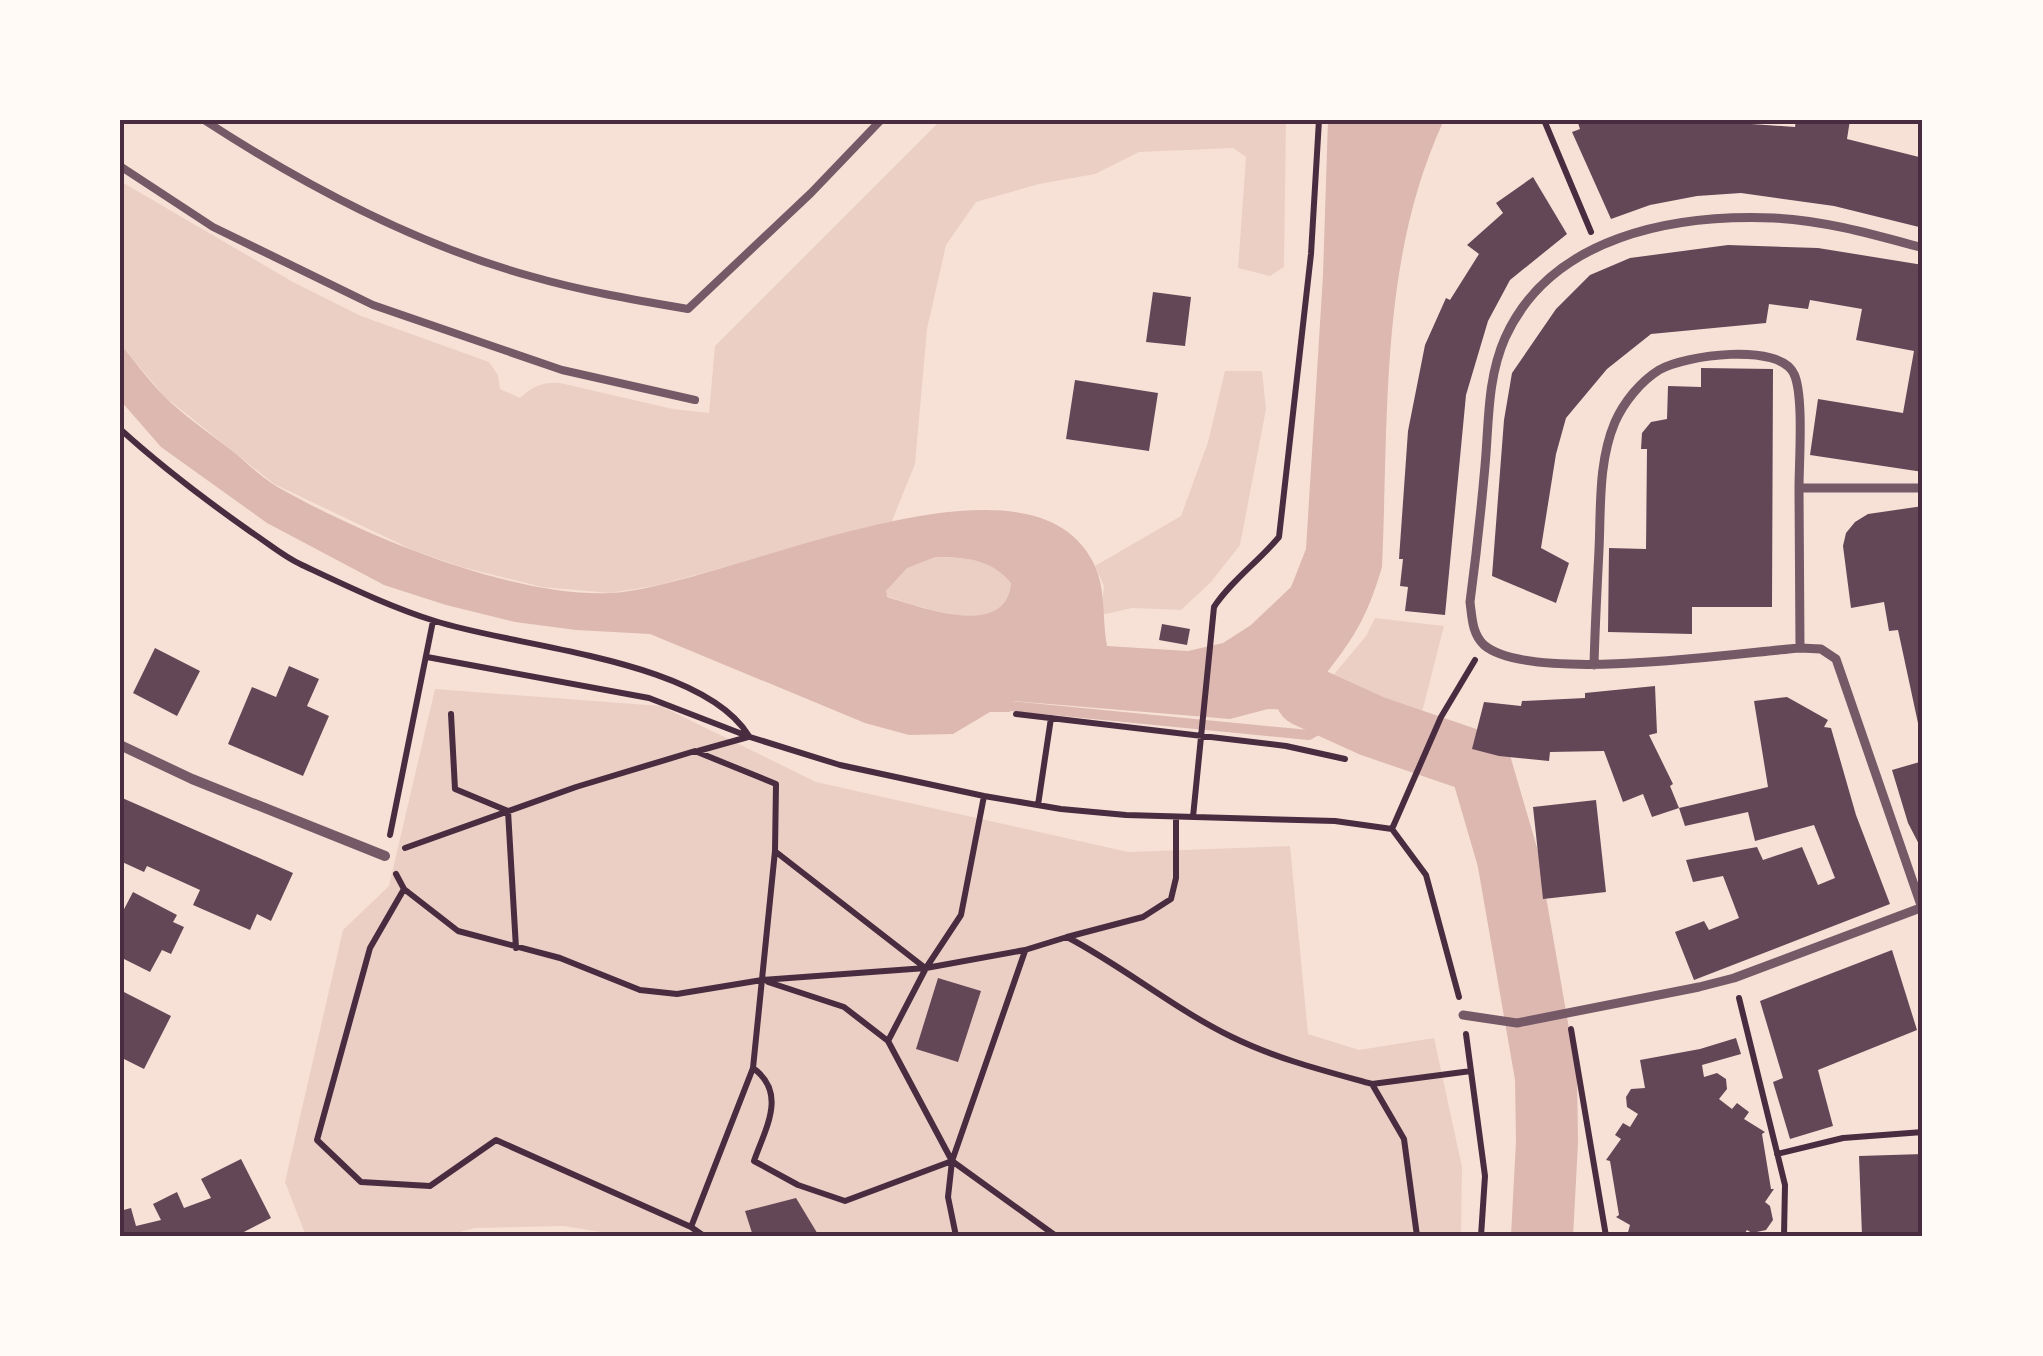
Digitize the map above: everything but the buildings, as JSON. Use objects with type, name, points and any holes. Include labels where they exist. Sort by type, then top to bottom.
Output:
[{"type":"street","points":[[1464,1015],[1517,1023],[1734,978],[1923,908],[1836,658],[1821,650],[1800,648],[1594,665],[1526,660],[1484,645],[1473,628],[1470,602],[1492,380],[1505,338],[1527,302],[1558,271],[1597,247],[1632,232],[1675,222],[1777,218],[1923,248]]},
{"type":"street","points":[[1594,665],[1605,458],[1615,423],[1630,396],[1657,371],[1680,360],[1718,355],[1761,356],[1787,364],[1795,376],[1800,648]]},
{"type":"street","points":[[1800,488],[1923,488]]},
{"type":"street","points":[[120,746],[385,856]]},
{"type":"lane","points":[[204,120],[326,192],[433,243],[528,276],[688,309],[811,193],[881,120]]},
{"type":"lane","points":[[120,166],[213,227],[372,305],[562,370],[695,400]]},
{"type":"path","points":[[1194,818],[1214,607],[1226,589],[1256,564],[1279,537],[1302,345],[1319,120]]},
{"type":"path","points":[[1544,120],[1597,247]]},
{"type":"path","points":[[120,430],[182,485],[298,564],[433,621],[626,665],[707,694],[740,720],[750,736]]},
{"type":"path","points":[[433,621],[385,856],[404,889],[458,932],[560,958],[640,990],[677,994],[762,980],[926,968],[1025,950],[1143,917],[1171,899],[1176,878],[1176,818]]},
{"type":"path","points":[[1392,829],[1441,717],[1484,645]]},
{"type":"path","points":[[427,658],[649,698],[840,764],[984,796],[1176,818],[1336,822],[1392,829],[1426,875],[1464,1015],[1485,1176],[1482,1236]]},
{"type":"path","points":[[451,714],[456,789],[508,811]]},
{"type":"path","points":[[1016,714],[1286,746],[1345,759]]},
{"type":"path","points":[[1038,805],[1051,718]]},
{"type":"path","points":[[385,856],[508,811],[750,736]]},
{"type":"path","points":[[691,1227],[753,1068],[775,851],[776,784],[695,752]]},
{"type":"path","points":[[888,1041],[926,968],[961,916],[984,796]]},
{"type":"path","points":[[508,811],[516,948]]},
{"type":"path","points":[[775,851],[926,968]]},
{"type":"path","points":[[404,889],[370,948],[317,1140],[361,1182],[430,1186],[496,1140],[704,1236]]},
{"type":"path","points":[[1067,936],[1117,963],[1232,1037],[1306,1066],[1372,1084],[1471,1071]]},
{"type":"path","points":[[956,1236],[948,1197],[952,1161],[1025,950]]},
{"type":"path","points":[[1734,978],[1786,1185],[1784,1236]]},
{"type":"path","points":[[762,980],[844,1007],[888,1041],[952,1161],[1056,1236]]},
{"type":"path","points":[[1565,1014],[1606,1236]]},
{"type":"path","points":[[753,1068],[766,1078],[774,1102],[754,1162],[798,1185],[844,1201],[952,1161]]},
{"type":"path","points":[[1372,1084],[1404,1139],[1417,1236]]},
{"type":"path","points":[[1778,1154],[1843,1138],[1923,1132]]},
{"type":"shaded area","points":[[941,120],[1286,120],[1284,267],[1270,276],[1238,268],[1246,157],[1233,148],[1139,152],[1095,174],[1039,184],[976,202],[946,245],[927,329],[915,464],[892,521],[659,585],[610,593],[542,587],[415,551],[274,484],[165,397],[120,344],[120,181],[293,282],[361,316],[489,362],[498,375],[500,389],[520,398],[538,386],[560,383],[673,409],[709,413],[715,346]]},
{"type":"shaded area","points":[[1328,120],[1444,120],[1423,173],[1398,283],[1391,339],[1382,567],[1357,629],[1319,683],[1392,709],[1375,751],[1324,738],[1300,710],[1268,709],[1230,719],[1012,701],[1010,712],[990,712],[953,734],[909,735],[865,723],[650,634],[515,622],[384,585],[267,523],[161,447],[120,400],[120,344],[172,404],[276,486],[350,524],[439,560],[530,585],[573,592],[612,593],[660,585],[862,528],[932,514],[996,510],[1049,521],[1087,552],[1094,563],[1101,586],[1107,646],[1188,651],[1223,643],[1251,625],[1291,587],[1306,549]],"holes":[[[935,557],[967,559],[995,569],[1011,583],[1006,600],[994,611],[960,615],[887,597],[886,591],[907,568]]]},
{"type":"shaded area","points":[[1225,371],[1262,371],[1266,409],[1240,545],[1211,582],[1181,610],[1132,608],[1101,615],[1104,586],[1095,566],[1181,516],[1208,442]]},
{"type":"shaded area","points":[[935,557],[967,559],[995,569],[1011,583],[1005,600],[994,611],[959,615],[886,596],[907,567]]},
{"type":"shaded area","points":[[1375,618],[1444,626],[1420,720],[1325,685],[1366,636]]},
{"type":"shaded area","points":[[435,689],[661,706],[816,782],[1128,852],[1290,846],[1308,1034],[1359,1050],[1434,1038],[1462,1167],[1461,1236],[625,1236],[564,1226],[475,1228],[444,1236],[306,1236],[285,1182],[343,930],[389,886]]},
{"type":"waterway","points":[[1306,696],[1372,726],[1480,763],[1508,859],[1546,1077],[1542,1236]]},
{"type":"waterway","points":[[1005,699],[1011,706],[1309,735],[1329,723]]}]
